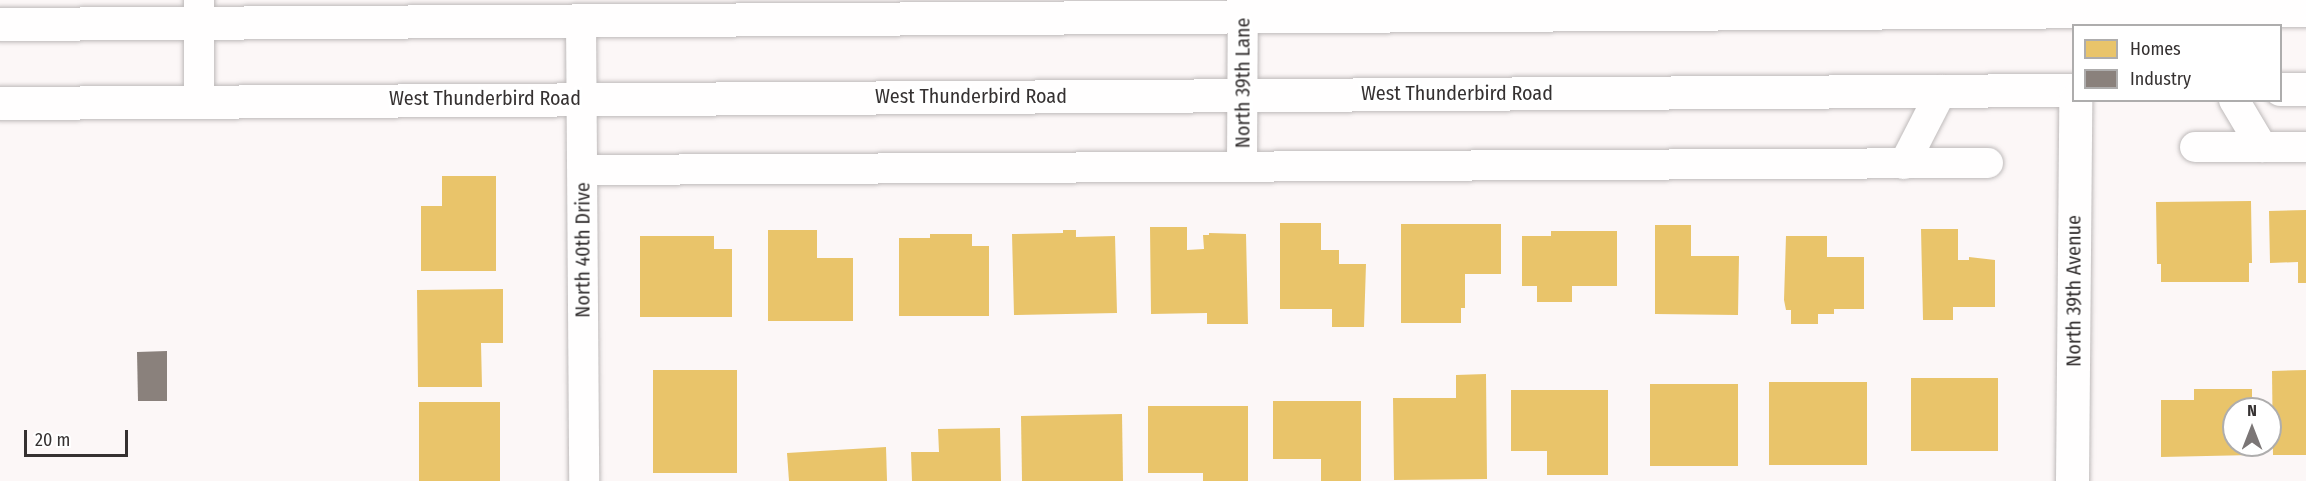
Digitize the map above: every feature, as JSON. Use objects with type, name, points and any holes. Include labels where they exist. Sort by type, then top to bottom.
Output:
[{"type":"main road","points":[[0,24],[199,11],[581,20],[957,9],[2076,12],[2306,10]]},
{"type":"main road","points":[[2282,89],[2306,89]]},
{"type":"main road","name":"West Thunderbird Road","points":[[0,103],[2072,90]]},
{"type":"main road","name":"North 39th Avenue","points":[[2072,481],[2075,102]]},
{"type":"street","name":"North 39th Lane","points":[[1242,166],[1243,9]]},
{"type":"street","points":[[199,11],[199,101]]},
{"type":"street","name":"North 40th Drive","points":[[581,20],[584,481]]},
{"type":"street","points":[[1904,164],[1942,90]]},
{"type":"street","points":[[2235,102],[2262,147]]},
{"type":"street","points":[[2195,147],[2306,147]]},
{"type":"street","points":[[583,170],[1988,163]]},
{"type":"building: Homes","points":[[442,176],[496,176],[496,271],[421,271],[421,206],[442,206]]},
{"type":"building: Homes","points":[[2251,201],[2252,263],[2249,263],[2249,282],[2161,282],[2161,264],[2157,264],[2156,202]]},
{"type":"building: Homes","points":[[2306,210],[2306,283],[2298,283],[2298,262],[2270,263],[2269,211]]},
{"type":"building: Homes","points":[[1280,223],[1321,223],[1321,250],[1339,250],[1339,264],[1366,264],[1364,327],[1332,327],[1332,309],[1280,309]]},
{"type":"building: Homes","points":[[1401,224],[1501,224],[1501,274],[1465,274],[1465,308],[1461,308],[1461,323],[1401,323]]},
{"type":"building: Homes","points":[[1655,225],[1691,225],[1691,256],[1739,256],[1738,315],[1655,314]]},
{"type":"building: Homes","points":[[1150,227],[1187,227],[1187,250],[1204,249],[1203,235],[1209,235],[1209,233],[1246,234],[1248,324],[1207,324],[1207,313],[1151,314]]},
{"type":"building: Homes","points":[[1921,229],[1958,229],[1958,260],[1969,260],[1969,257],[1995,260],[1995,307],[1953,307],[1953,320],[1923,320]]},
{"type":"building: Homes","points":[[768,230],[817,230],[817,258],[853,258],[853,321],[768,321]]},
{"type":"building: Homes","points":[[1063,230],[1076,230],[1076,237],[1115,236],[1117,313],[1014,315],[1012,234],[1063,233]]},
{"type":"building: Homes","points":[[1551,231],[1617,231],[1617,286],[1572,286],[1572,302],[1537,302],[1537,286],[1522,286],[1522,236],[1551,236]]},
{"type":"building: Homes","points":[[930,234],[972,234],[972,246],[989,246],[989,316],[899,316],[899,238],[930,238]]},
{"type":"building: Homes","points":[[640,236],[714,236],[714,249],[732,249],[732,317],[640,317]]},
{"type":"building: Homes","points":[[1786,236],[1827,236],[1827,257],[1864,257],[1864,309],[1834,309],[1834,314],[1818,314],[1818,324],[1791,324],[1791,310],[1786,310],[1784,300]]},
{"type":"building: Homes","points":[[503,289],[503,343],[481,343],[482,387],[418,387],[417,290]]},
{"type":"building: Homes","points":[[653,370],[737,370],[737,473],[653,473]]},
{"type":"building: Homes","points":[[2306,370],[2306,455],[2282,455],[2282,397],[2272,397],[2272,371]]},
{"type":"building: Homes","points":[[1486,374],[1487,479],[1394,480],[1393,398],[1456,398],[1456,375]]},
{"type":"building: Homes","points":[[1911,378],[1998,378],[1998,451],[1911,451]]},
{"type":"building: Homes","points":[[1769,382],[1867,382],[1867,465],[1769,465]]},
{"type":"building: Homes","points":[[1650,384],[1738,384],[1738,466],[1650,466]]},
{"type":"building: Homes","points":[[2194,389],[2252,389],[2252,397],[2222,397],[2222,456],[2161,457],[2161,400],[2194,400]]},
{"type":"building: Homes","points":[[1511,390],[1608,390],[1608,475],[1547,475],[1547,451],[1511,451]]},
{"type":"building: Homes","points":[[1273,401],[1361,401],[1361,481],[1321,481],[1321,459],[1273,459]]},
{"type":"building: Homes","points":[[419,402],[500,402],[500,481],[419,481]]},
{"type":"building: Homes","points":[[1148,406],[1248,406],[1248,481],[1203,481],[1203,473],[1148,473]]},
{"type":"building: Homes","points":[[1122,414],[1123,481],[1022,481],[1021,416]]},
{"type":"building: Homes","points":[[1000,428],[1001,481],[912,481],[911,452],[939,452],[938,429]]},
{"type":"building: Homes","points":[[886,447],[887,481],[789,481],[787,453]]},
{"type":"building: Industry","points":[[167,351],[167,401],[138,401],[137,352]]}]
